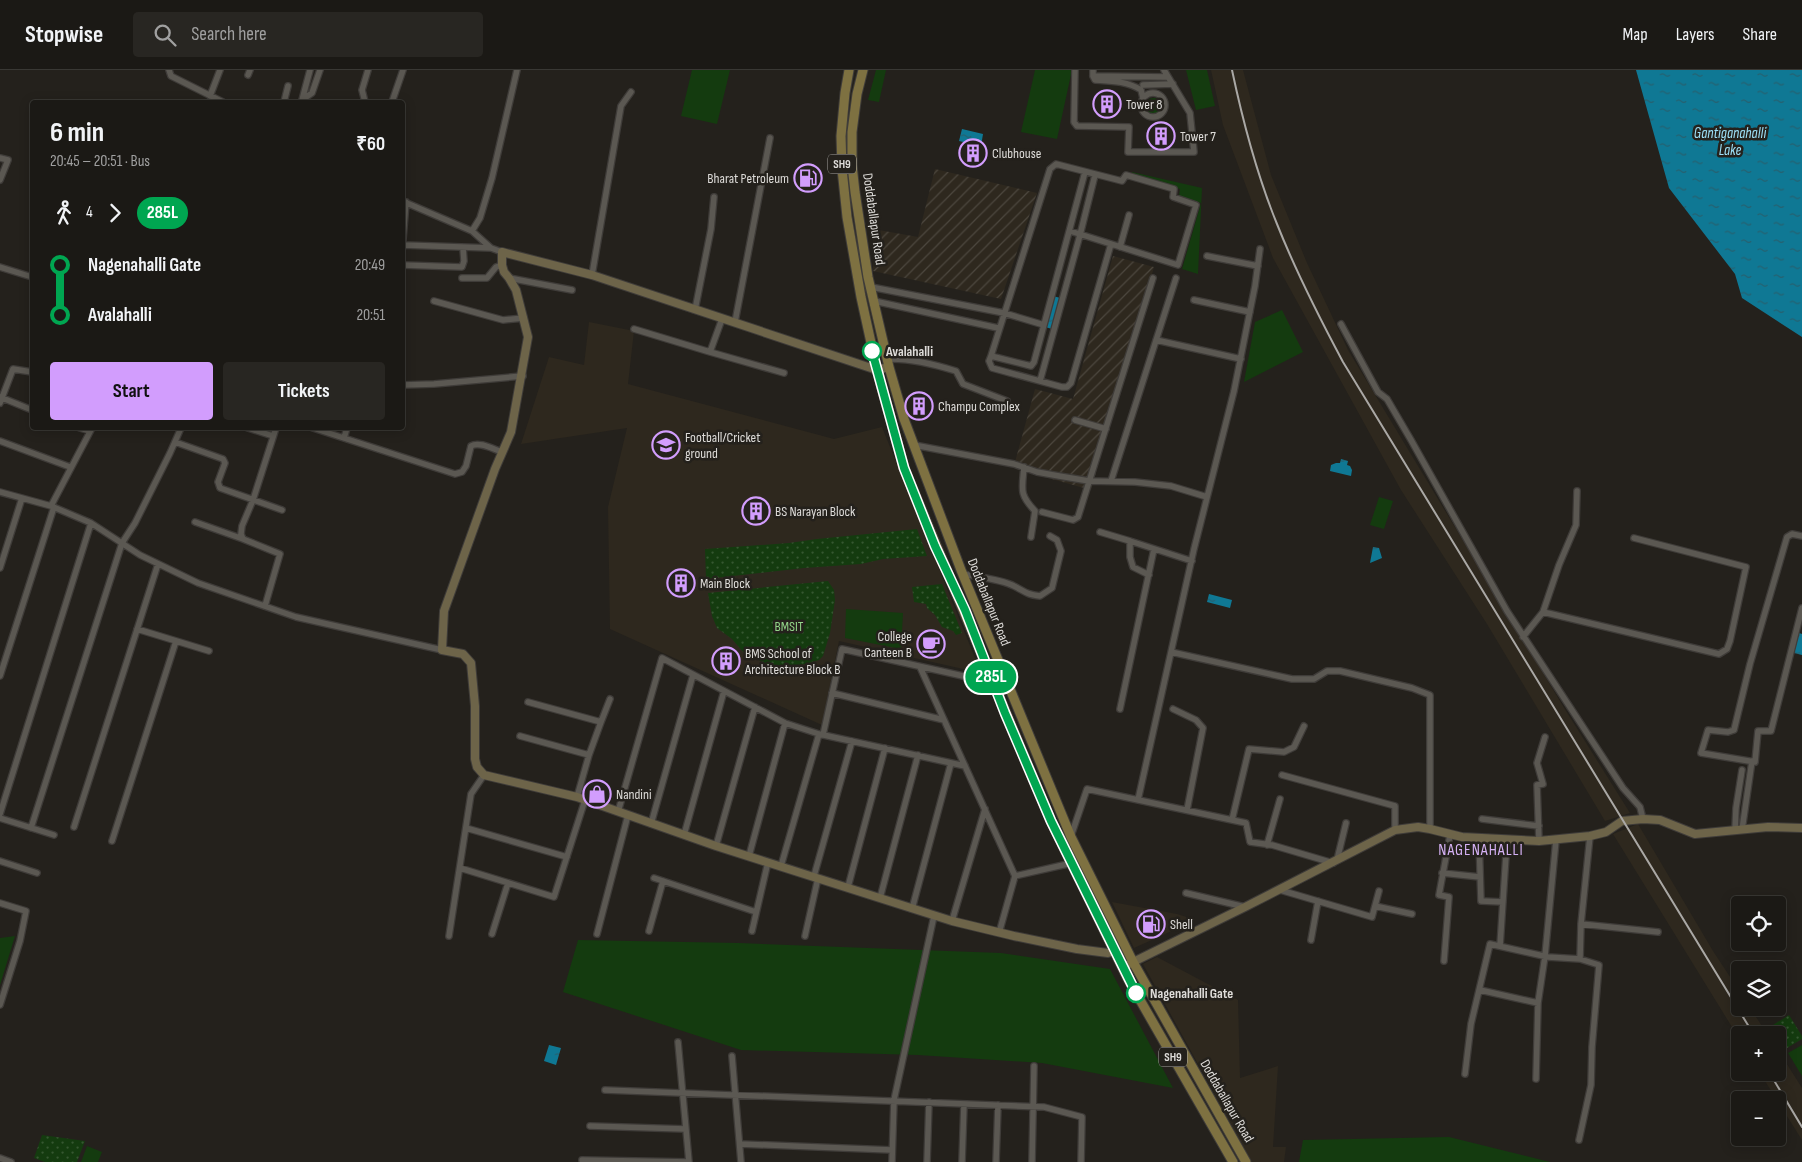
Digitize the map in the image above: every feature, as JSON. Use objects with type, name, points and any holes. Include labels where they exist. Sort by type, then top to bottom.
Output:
[{"type":"main road","name":"Doddaballapur Road","points":[[849,70],[841,136],[842,169],[853,259],[877,370],[904,468],[945,569],[965,610],[1005,713],[1051,821],[1122,967],[1233,1162]]},
{"type":"main road","name":"Doddaballapur Road","points":[[863,70],[857,94],[852,132],[852,165],[863,248],[888,363],[914,445],[963,574],[1071,837],[1133,962],[1246,1162]]},
{"type":"main road","points":[[1115,951],[1125,947]]},
{"type":"street","points":[[169,70],[171,76],[219,100]]},
{"type":"street","points":[[210,96],[220,70]]},
{"type":"street","points":[[302,100],[310,70]]},
{"type":"street","points":[[303,100],[312,93],[320,70]]},
{"type":"street","points":[[364,100],[362,90],[368,70]]},
{"type":"street","points":[[393,100],[403,70]]},
{"type":"street","points":[[472,231],[480,218],[492,178],[517,70]]},
{"type":"street","points":[[1075,70],[1074,122],[1077,126],[1129,126],[1128,152],[1194,152],[1190,113],[1164,70]]},
{"type":"street","points":[[1143,98],[1150,93],[1158,94],[1164,99],[1164,111],[1154,118],[1146,116],[1140,105],[1143,98],[1141,90],[1112,81],[1095,80],[1093,73],[1168,77]]},
{"type":"street","points":[[1143,85],[1172,84]]},
{"type":"street","points":[[284,100],[288,86]]},
{"type":"street","points":[[592,275],[621,106],[630,92]]},
{"type":"street","points":[[735,322],[770,138]]},
{"type":"street","points":[[0,158],[8,160],[0,180]]},
{"type":"street","points":[[1070,231],[1178,265],[1196,205],[1172,197],[1174,189],[1126,175],[1122,181],[1056,164],[1050,169],[1011,295],[998,328],[989,361],[992,368],[1062,387],[1067,387],[1071,384],[1111,244]]},
{"type":"street","points":[[991,356],[1031,366],[1034,362],[1085,172]]},
{"type":"street","points":[[1040,381],[1095,175]]},
{"type":"street","points":[[695,310],[711,229],[714,197]]},
{"type":"street","points":[[405,202],[472,231],[491,248]]},
{"type":"street","points":[[1120,247],[1129,215]]},
{"type":"street","points":[[405,245],[491,248],[592,275],[877,370],[888,363],[900,359],[956,371],[963,384],[1007,401]]},
{"type":"street","points":[[405,265],[462,267],[464,262],[463,248]]},
{"type":"street","points":[[1138,800],[1192,561],[1241,359],[1260,249]]},
{"type":"street","points":[[442,650],[444,611],[480,510],[511,432],[528,338],[516,290],[504,272],[502,252]]},
{"type":"street","points":[[1207,256],[1258,266]]},
{"type":"street","points":[[462,278],[487,278],[496,267],[502,265]]},
{"type":"street","points":[[0,267],[30,276]]},
{"type":"street","points":[[509,278],[572,290]]},
{"type":"street","points":[[1042,512],[1076,520],[1153,278]]},
{"type":"street","points":[[1111,481],[1176,278]]},
{"type":"street","points":[[871,287],[1004,313],[1044,325]]},
{"type":"street","points":[[1194,300],[1250,312]]},
{"type":"street","points":[[434,301],[502,320],[524,318]]},
{"type":"street","points":[[874,301],[998,328]]},
{"type":"street","points":[[710,352],[722,319]]},
{"type":"street","points":[[1341,324],[1378,392],[1387,399],[1411,440],[1458,526],[1523,637],[1623,788],[1640,807],[1643,819]]},
{"type":"street","points":[[634,329],[784,373]]},
{"type":"street","points":[[1156,340],[1241,359]]},
{"type":"street","points":[[30,372],[13,369],[1,400],[30,409]]},
{"type":"street","points":[[405,384],[434,384],[522,376]]},
{"type":"street","points":[[1075,420],[1106,429]]},
{"type":"street","points":[[0,676],[53,507],[70,467],[90,430]]},
{"type":"street","points":[[31,828],[122,543],[135,522],[181,430]]},
{"type":"street","points":[[254,430],[274,436]]},
{"type":"street","points":[[243,539],[241,534],[242,526],[253,500],[276,430]]},
{"type":"street","points":[[319,430],[455,474],[462,472],[466,466],[471,446],[474,444],[480,444],[502,452]]},
{"type":"street","points":[[344,438],[346,430]]},
{"type":"street","points":[[0,441],[70,467]]},
{"type":"street","points":[[175,442],[223,459],[225,463],[218,486],[282,510]]},
{"type":"street","points":[[914,445],[1014,464],[1037,472],[1089,481],[1135,482],[1171,486],[1207,498]]},
{"type":"street","points":[[1024,467],[1022,490],[1024,499],[1035,511],[1031,537]]},
{"type":"street","points":[[1523,637],[1543,612],[1558,566],[1576,525],[1577,491]]},
{"type":"street","points":[[0,492],[53,507],[91,523],[140,555],[198,583],[296,617],[463,654],[471,664],[475,706],[475,759],[477,767],[484,775],[581,798],[716,846],[934,916],[999,933],[1076,948],[1108,954],[1115,951]]},
{"type":"street","points":[[0,568],[22,498]]},
{"type":"street","points":[[195,522],[280,554],[265,606]]},
{"type":"street","points":[[54,835],[0,816],[91,523]]},
{"type":"street","points":[[1100,532],[1192,561]]},
{"type":"street","points":[[1802,536],[1792,534],[1787,537],[1750,664],[1734,730],[1728,732],[1708,730],[1701,753],[1755,762],[1758,731],[1771,731],[1802,608]]},
{"type":"street","points":[[963,574],[994,580],[1014,586],[1028,595],[1040,596],[1052,588],[1061,551],[1057,540],[1050,536]]},
{"type":"street","points":[[1543,612],[1720,654],[1727,650],[1746,567],[1634,538]]},
{"type":"street","points":[[1130,541],[1130,557],[1133,567],[1149,575]]},
{"type":"street","points":[[1120,709],[1154,549]]},
{"type":"street","points":[[74,828],[158,564]]},
{"type":"street","points":[[137,629],[209,651]]},
{"type":"street","points":[[112,841],[176,641]]},
{"type":"street","points":[[781,866],[821,734],[842,649],[981,680]]},
{"type":"street","points":[[1171,652],[1292,679],[1314,679],[1327,671],[1340,671],[1412,688],[1430,695],[1430,829]]},
{"type":"street","points":[[618,812],[662,658],[786,723],[821,734],[965,766]]},
{"type":"street","points":[[920,667],[1014,876],[999,933]]},
{"type":"street","points":[[651,824],[694,675]]},
{"type":"street","points":[[684,835],[724,691]]},
{"type":"street","points":[[832,693],[944,720]]},
{"type":"street","points":[[460,868],[554,897],[567,857],[589,755],[610,699]]},
{"type":"street","points":[[528,702],[601,722]]},
{"type":"street","points":[[716,846],[755,707]]},
{"type":"street","points":[[1173,710],[1196,720],[1203,728],[1187,810]]},
{"type":"street","points":[[749,856],[786,723]]},
{"type":"street","points":[[1232,820],[1249,749],[1284,752],[1294,747],[1304,726]]},
{"type":"street","points":[[520,736],[589,755]]},
{"type":"street","points":[[1539,841],[1537,785],[1543,784],[1537,763],[1545,736]]},
{"type":"street","points":[[805,936],[816,877],[852,741]]},
{"type":"street","points":[[848,887],[885,748]]},
{"type":"street","points":[[880,898],[918,756]]},
{"type":"street","points":[[1739,830],[1746,808],[1752,761]]},
{"type":"street","points":[[912,908],[951,763]]},
{"type":"street","points":[[1739,830],[1736,808],[1744,769],[1741,798],[1746,808]]},
{"type":"street","points":[[449,936],[471,794],[484,775]]},
{"type":"street","points":[[1282,775],[1395,806],[1395,830]]},
{"type":"street","points":[[1071,837],[1088,789],[1246,823],[1250,842],[1267,844],[1335,862]]},
{"type":"street","points":[[1267,844],[1280,798]]},
{"type":"street","points":[[1736,808],[1746,808]]},
{"type":"street","points":[[952,921],[985,809]]},
{"type":"street","points":[[597,934],[628,815]]},
{"type":"street","points":[[1482,819],[1538,826]]},
{"type":"street","points":[[1122,967],[1245,908],[1395,830],[1418,828],[1430,829],[1450,835],[1539,841],[1590,836],[1606,832],[1622,821],[1643,819],[1660,820],[1695,834],[1739,830],[1802,828]]},
{"type":"street","points":[[1335,862],[1346,823]]},
{"type":"street","points":[[466,828],[567,857]]},
{"type":"street","points":[[1444,961],[1449,897],[1439,895],[1450,835]]},
{"type":"street","points":[[1580,959],[1581,924],[1590,836]]},
{"type":"street","points":[[1479,838],[1482,901],[1503,902]]},
{"type":"street","points":[[1500,946],[1507,840]]},
{"type":"street","points":[[1536,1079],[1538,1003],[1545,956],[1556,840]]},
{"type":"street","points":[[0,860],[37,873]]},
{"type":"street","points":[[752,931],[768,862]]},
{"type":"street","points":[[1014,876],[1072,863]]},
{"type":"street","points":[[1442,872],[1480,877]]},
{"type":"street","points":[[654,878],[756,912]]},
{"type":"street","points":[[649,930],[663,881]]},
{"type":"street","points":[[492,934],[508,883]]},
{"type":"street","points":[[1280,890],[1372,917],[1379,891]]},
{"type":"street","points":[[1186,893],[1245,908]]},
{"type":"street","points":[[1311,940],[1318,901]]},
{"type":"street","points":[[0,903],[26,911],[20,941],[0,1005]]},
{"type":"street","points":[[1375,906],[1412,914]]},
{"type":"street","points":[[892,1162],[894,1100],[934,916]]},
{"type":"street","points":[[1581,924],[1658,932]]},
{"type":"street","points":[[1465,1074],[1472,1024],[1490,944],[1545,956],[1580,959],[1599,965],[1592,1047],[1592,1085],[1579,1140]]},
{"type":"street","points":[[1480,990],[1538,1003]]},
{"type":"street","points":[[582,1160],[689,1162],[678,1042]]},
{"type":"street","points":[[732,1056],[741,1162]]},
{"type":"street","points":[[1032,1162],[1034,1066]]},
{"type":"street","points":[[605,1090],[1044,1107],[1082,1117],[1081,1162]]},
{"type":"street","points":[[927,1162],[928,1102]]},
{"type":"street","points":[[962,1162],[964,1104]]},
{"type":"street","points":[[996,1162],[998,1105]]},
{"type":"street","points":[[590,1126],[686,1129]]},
{"type":"street","points":[[740,1144],[892,1150]]},
{"type":"street","points":[[0,1158],[11,1162]]},
{"type":"shaded area","points":[[1211,70],[1243,70],[1271,175],[1307,263],[1348,350],[1566,711],[1630,813],[1605,821],[1487,624],[1401,490],[1273,258],[1223,125]]},
{"type":"shaded area","points":[[935,169],[1037,193],[1001,299],[873,271],[873,229],[918,237]]},
{"type":"shaded area","points":[[1113,256],[1154,267],[1091,490],[1016,469],[1015,462],[1035,389],[1073,399]]},
{"type":"shaded area","points":[[589,322],[634,331],[628,384],[834,439],[882,427],[981,673],[839,641],[822,725],[610,629],[608,507],[627,428],[521,444],[549,357],[584,365]]},
{"type":"shaded area","points":[[1638,824],[1731,978],[1731,1016],[1755,1016],[1762,1026],[1731,1026],[1613,834]]},
{"type":"shaded area","points":[[1112,902],[1177,914],[1196,920],[1134,948]]},
{"type":"shaded area","points":[[1157,957],[1238,1000],[1240,1078],[1278,1066],[1273,1147],[1286,1147],[1284,1162],[1252,1162],[1143,964]]},
{"type":"shaded area","points":[[1786,1063],[1802,1088],[1802,1140],[1786,1114],[1786,1091],[1771,1091],[1765,1081],[1786,1081]]},
{"type":"green space","points":[[692,70],[730,70],[717,124],[681,116]]},
{"type":"green space","points":[[876,70],[886,70],[879,102],[868,100]]},
{"type":"green space","points":[[1035,70],[1072,70],[1057,139],[1021,132]]},
{"type":"green space","points":[[1186,70],[1207,70],[1215,106],[1196,110]]},
{"type":"green space","points":[[1154,98],[1162,106],[1154,114],[1146,106]]},
{"type":"green space","points":[[1132,172],[1202,188],[1198,274],[1182,269],[1201,203],[1179,196],[1180,189],[1132,175]]},
{"type":"green space","points":[[1282,310],[1303,352],[1244,382],[1255,322]]},
{"type":"green space","points":[[1379,497],[1393,501],[1384,529],[1370,525]]},
{"type":"green space","points":[[917,529],[927,556],[883,559],[861,564],[804,568],[706,579],[705,549],[789,543]]},
{"type":"green space","name":"BMSIT","points":[[828,581],[834,590],[835,600],[830,633],[823,656],[819,660],[789,666],[769,665],[744,653],[732,639],[717,628],[712,616],[708,593]]},
{"type":"green space","points":[[942,584],[962,633],[956,635],[953,631],[942,627],[926,604],[914,602],[912,587]]},
{"type":"green space","points":[[846,609],[903,613],[901,649],[845,638]]},
{"type":"green space","points":[[15,936],[0,985],[0,938]]},
{"type":"green space","points":[[578,940],[739,943],[1001,953],[1110,969],[1173,1088],[1042,1063],[918,1055],[741,1050],[563,992]]},
{"type":"green space","points":[[1789,1015],[1802,1039],[1787,1048],[1786,1026],[1773,1025]]},
{"type":"green space","points":[[1802,1045],[1802,1076],[1788,1053]]},
{"type":"green space","points":[[42,1135],[85,1141],[77,1162],[45,1162],[34,1158]]},
{"type":"green space","points":[[1449,1137],[1550,1162],[1299,1162],[1303,1140]]},
{"type":"green space","points":[[87,1146],[102,1152],[98,1162],[81,1162]]},
{"type":"water","name":"Gantiganahalli Lake","points":[[1636,70],[1802,70],[1802,337],[1742,298],[1735,274],[1669,188]]},
{"type":"water","points":[[962,129],[983,134],[981,146],[959,141]]},
{"type":"water","points":[[1053,296],[1064,299],[1056,330],[1045,327]]},
{"type":"water","points":[[1341,459],[1348,461],[1347,465],[1352,470],[1351,476],[1330,471],[1331,465],[1340,463]]},
{"type":"water","points":[[1373,547],[1379,548],[1382,558],[1370,563]]},
{"type":"water","points":[[1209,594],[1232,600],[1230,608],[1207,602]]},
{"type":"water","points":[[1799,633],[1802,634],[1802,655],[1794,653]]},
{"type":"water","points":[[549,1045],[561,1048],[556,1065],[544,1061]]},
{"type":"railway","points":[[1232,70],[1251,148],[1263,187],[1284,242],[1343,362],[1749,1026]]},
{"type":"railway","points":[[1774,1081],[1802,1127]]},
{"type":"bus line","name":"285L","points":[[872,351],[904,468],[935,546],[965,610],[1005,713],[1051,821],[1136,993]]},
{"type":"place","name":"Tower 8","points":[[1107,104]]},
{"type":"place","name":"Tower 7","points":[[1161,136]]},
{"type":"place","name":"Clubhouse","points":[[973,153]]},
{"type":"place","name":"Bharat Petroleum","points":[[808,178]]},
{"type":"place","name":"Avalahalli","points":[[872,351]]},
{"type":"place","name":"Champu Complex","points":[[919,406]]},
{"type":"place","name":"Football/Cricket ground","points":[[666,445]]},
{"type":"place","name":"BS Narayan Block","points":[[756,511]]},
{"type":"place","name":"Main Block","points":[[681,583]]},
{"type":"place","name":"College Canteen B","points":[[931,644]]},
{"type":"place","name":"BMS School of Architecture Block B","points":[[726,661]]},
{"type":"place","name":"Nandini","points":[[597,794]]},
{"type":"place","name":"Shell","points":[[1151,924]]},
{"type":"place","name":"Nagenahalli Gate","points":[[1136,993]]},
{"type":"district","name":"NAGENAHALLI","points":[[1481,850]]}]
